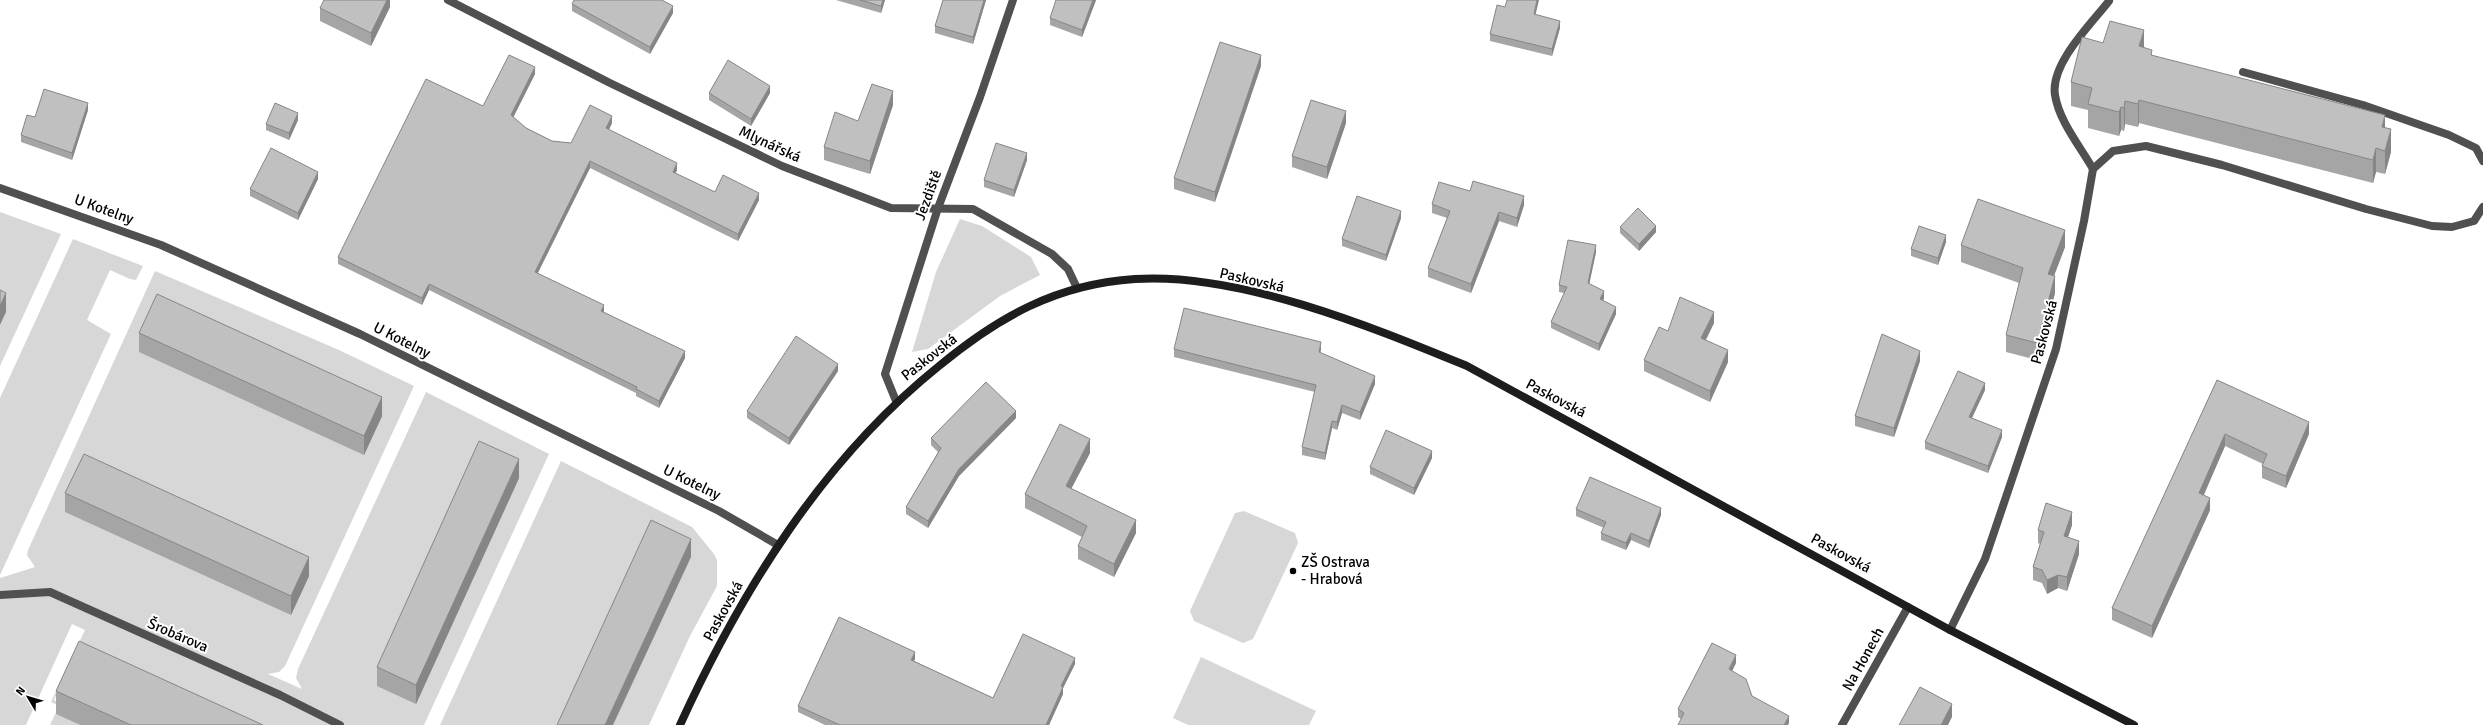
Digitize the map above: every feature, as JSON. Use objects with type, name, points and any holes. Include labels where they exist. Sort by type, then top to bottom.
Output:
[{"type":"main road","name":"Paskovská","points":[[680,725],[743,601],[778,545],[849,452],[896,401],[953,354],[991,327],[1033,303],[1077,288],[1137,279],[1180,281],[1226,287],[1321,312],[1407,341],[1467,366],[1530,399],[1950,630],[2134,725]]},
{"type":"street","name":"Mlynářská","points":[[448,0],[610,83],[782,166],[891,208],[973,209],[1052,254],[1068,269],[1077,288]]},
{"type":"street","name":"Jezdiště","points":[[896,401],[885,374],[938,208],[980,97],[1013,0]]},
{"type":"street","points":[[2109,1],[2068,53],[2057,72],[2055,94],[2061,114],[2093,168],[2112,151],[2146,146],[2222,165],[2366,209],[2432,226],[2452,227],[2474,221],[2483,207]]},
{"type":"street","points":[[2243,72],[2363,106],[2449,134],[2476,148],[2483,161]]},
{"type":"street","name":"Paskovská","points":[[1950,630],[1985,560],[2056,349],[2084,221],[2093,168]]},
{"type":"street","name":"U Kotelny","points":[[0,188],[160,245],[360,334],[720,511],[778,545]]},
{"type":"street","name":"Šrobárova","points":[[0,595],[50,592],[280,695],[340,725]]},
{"type":"street","name":"Na Honech","points":[[1842,725],[1908,607]]},
{"type":"shaded area","points":[[0,212],[61,234],[0,366]]},
{"type":"shaded area","points":[[960,219],[982,226],[1031,257],[1040,275],[1000,296],[928,349],[912,352],[936,272]]},
{"type":"shaded area","points":[[73,239],[143,266],[136,280],[130,279],[110,270],[87,320],[111,334],[0,575],[0,398]]},
{"type":"shaded area","points":[[155,271],[339,350],[414,386],[285,666],[279,672],[268,674],[302,689],[296,678],[298,669],[426,392],[549,454],[424,725],[212,725],[72,661],[54,700],[61,704],[57,714],[80,725],[50,725],[59,706],[51,702],[85,630],[72,624],[26,725],[0,725],[0,578],[35,567],[27,555],[28,550]]},
{"type":"shaded area","points":[[561,461],[692,527],[714,554],[717,560],[717,586],[690,636],[649,725],[440,725]]},
{"type":"shaded area","points":[[1244,511],[1295,533],[1298,543],[1253,639],[1243,643],[1194,621],[1190,611],[1235,513]]},
{"type":"shaded area","points":[[1201,657],[1316,711],[1309,725],[1188,725],[1173,718]]},
{"type":"building","points":[[324,0],[387,0],[371,33],[320,8]]},
{"type":"building","points":[[574,0],[662,0],[673,6],[650,47],[572,4]]},
{"type":"building","points":[[860,0],[883,0],[881,6]]},
{"type":"building","points":[[943,0],[984,0],[973,37],[935,26]]},
{"type":"building","points":[[1056,0],[1093,0],[1082,30],[1050,18]]},
{"type":"building","points":[[1507,0],[1537,0],[1534,14],[1560,21],[1552,49],[1490,34],[1497,5],[1505,7]]},
{"type":"building","points":[[2110,21],[2144,30],[2139,46],[2152,50],[2151,55],[2385,115],[2382,127],[2391,129],[2385,151],[2376,148],[2373,160],[2139,100],[2138,104],[2125,101],[2124,108],[2121,107],[2119,112],[2088,104],[2092,88],[2071,82],[2082,37],[2103,43]]},
{"type":"building","points":[[1220,42],[1261,55],[1215,192],[1174,178]]},
{"type":"building","points":[[509,55],[535,67],[511,115],[526,128],[552,141],[571,143],[590,105],[612,116],[606,128],[677,163],[673,172],[715,192],[723,175],[759,193],[738,234],[590,161],[535,272],[604,305],[601,311],[685,351],[659,401],[636,389],[637,387],[429,284],[422,298],[338,257],[426,79],[483,106]]},
{"type":"building","points":[[728,60],[770,86],[751,119],[709,93]]},
{"type":"building","points":[[872,84],[893,91],[870,161],[824,147],[835,112],[858,121]]},
{"type":"building","points":[[44,89],[88,103],[72,153],[21,135],[27,115],[35,117]]},
{"type":"building","points":[[1311,100],[1346,111],[1327,167],[1292,156]]},
{"type":"building","points":[[275,103],[298,113],[289,133],[266,124]]},
{"type":"building","points":[[996,143],[1027,153],[1014,190],[984,180]]},
{"type":"building","points":[[271,148],[318,172],[298,213],[250,189]]},
{"type":"building","points":[[1473,181],[1524,196],[1517,218],[1499,212],[1471,284],[1428,268],[1450,211],[1432,204],[1439,182],[1470,191]]},
{"type":"building","points":[[1357,196],[1401,211],[1386,255],[1342,239]]},
{"type":"building","points":[[1978,199],[2065,230],[2048,274],[2055,276],[2037,343],[2006,335],[2023,268],[1961,245]]},
{"type":"building","points":[[1638,208],[1656,226],[1639,244],[1620,227]]},
{"type":"building","points":[[1919,226],[1946,235],[1938,258],[1911,249]]},
{"type":"building","points":[[1568,240],[1596,245],[1588,283],[1604,291],[1600,299],[1616,307],[1599,344],[1551,322],[1567,287],[1559,285]]},
{"type":"building","points":[[0,290],[6,293],[0,306]]},
{"type":"building","points":[[157,294],[382,397],[364,436],[139,333]]},
{"type":"building","points":[[1680,297],[1714,312],[1701,338],[1728,350],[1710,391],[1644,360],[1659,327],[1668,331]]},
{"type":"building","points":[[1184,308],[1321,342],[1319,352],[1375,376],[1360,412],[1342,405],[1337,422],[1332,421],[1325,453],[1302,447],[1316,385],[1174,349]]},
{"type":"building","points":[[1882,334],[1920,351],[1894,428],[1855,416]]},
{"type":"building","points":[[796,336],[838,364],[789,438],[747,411]]},
{"type":"building","points":[[1958,371],[1985,383],[1969,417],[2002,430],[1988,466],[1925,442]]},
{"type":"building","points":[[2217,380],[2309,422],[2286,476],[2262,466],[2267,454],[2225,434],[2199,493],[2210,498],[2152,626],[2112,608]]},
{"type":"building","points":[[986,382],[1016,411],[959,469],[928,521],[906,507],[941,448],[931,438]]},
{"type":"building","points":[[1060,424],[1090,439],[1066,486],[1136,520],[1114,564],[1078,546],[1087,526],[1025,494]]},
{"type":"building","points":[[1386,430],[1432,451],[1414,488],[1370,467]]},
{"type":"building","points":[[479,441],[519,459],[416,685],[377,667]]},
{"type":"building","points":[[84,454],[309,557],[291,596],[65,493]]},
{"type":"building","points":[[1590,477],[1661,508],[1649,541],[1631,533],[1626,543],[1601,533],[1606,522],[1576,509]]},
{"type":"building","points":[[2046,503],[2072,512],[2064,536],[2079,541],[2067,577],[2058,575],[2047,580],[2042,570],[2033,567],[2044,532],[2038,530]]},
{"type":"building","points":[[651,520],[691,539],[605,725],[557,725]]},
{"type":"building","points":[[839,617],[915,652],[911,660],[993,698],[1023,634],[1075,658],[1061,686],[1063,687],[1046,725],[840,725],[798,706]]},
{"type":"building","points":[[79,641],[263,725],[131,725],[56,691]]},
{"type":"building","points":[[1712,643],[1736,655],[1729,669],[1746,679],[1752,696],[1789,716],[1784,725],[1678,725],[1684,713],[1678,709]]},
{"type":"building","points":[[1920,687],[1952,704],[1941,725],[1899,725]]},
{"type":"place","name":"ZŠ Ostrava - Hrabová","points":[[1293,571]]}]
